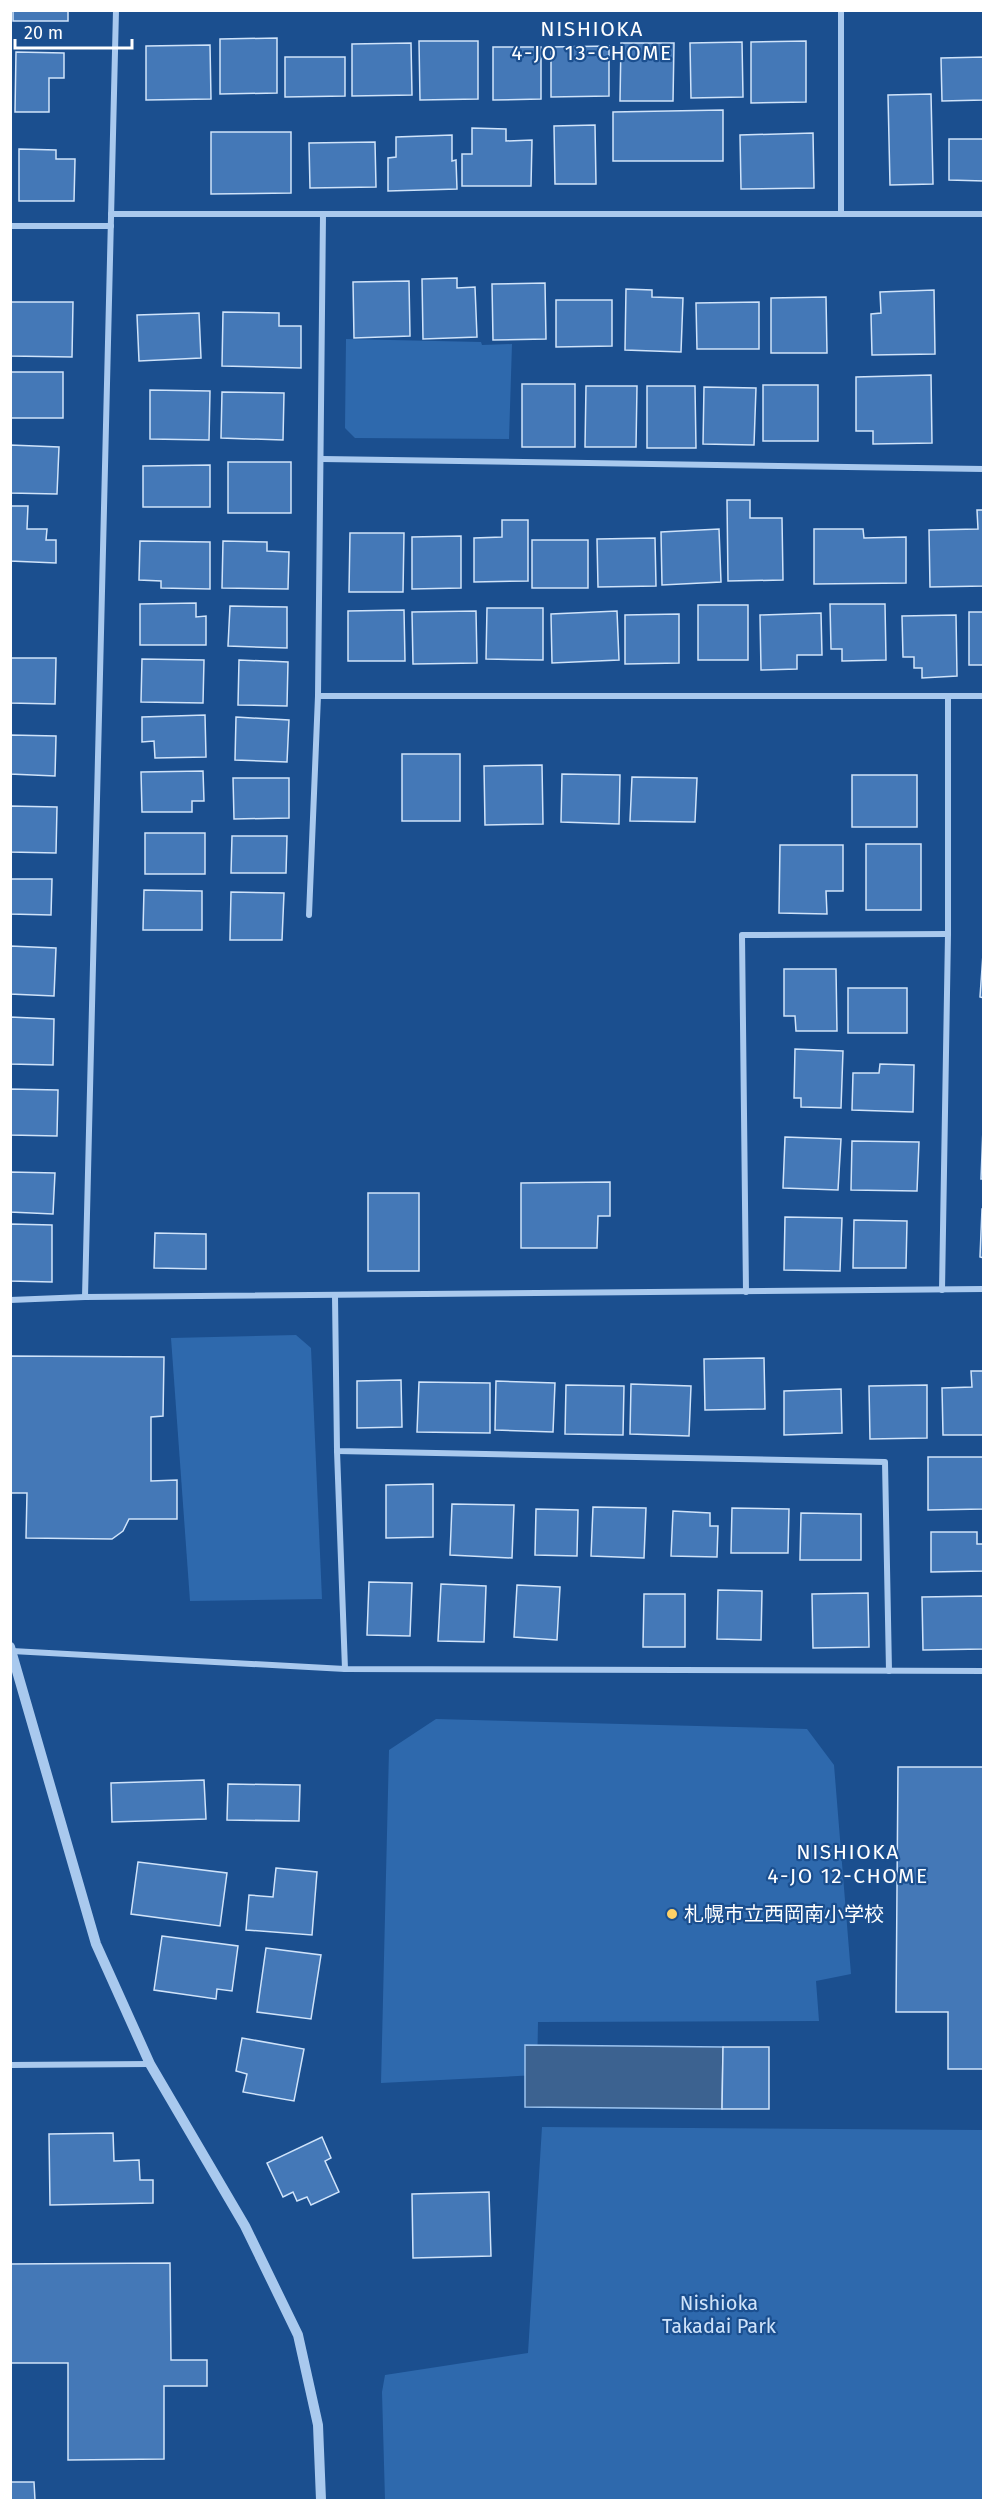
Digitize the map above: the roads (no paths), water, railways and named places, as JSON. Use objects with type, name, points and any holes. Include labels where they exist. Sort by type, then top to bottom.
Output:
[{"type":"street","points":[[85,1297],[116,10]]},
{"type":"street","points":[[841,10],[841,213]]},
{"type":"street","points":[[111,214],[984,214]]},
{"type":"street","points":[[309,915],[318,696],[323,215]]},
{"type":"street","points":[[10,226],[111,226]]},
{"type":"street","points":[[322,459],[984,470]]},
{"type":"street","points":[[318,696],[984,696]]},
{"type":"street","points":[[942,1290],[948,934],[948,696]]},
{"type":"street","points":[[746,1292],[742,935],[948,934]]},
{"type":"street","points":[[10,1300],[85,1297],[984,1289]]},
{"type":"street","points":[[335,1296],[337,1451],[345,1669]]},
{"type":"street","points":[[337,1451],[885,1462],[889,1671]]},
{"type":"street","points":[[321,2500],[318,2425],[298,2335],[245,2226],[150,2064],[96,1944],[11,1649],[345,1669],[984,1671]]},
{"type":"street","points":[[10,2065],[150,2064]]},
{"type":"place","name":"札幌市立西岡南小学校","points":[[672,1914]]},
{"type":"district","name":"NISHIOKA 4-JO 13-CHOME","points":[[592,41]]},
{"type":"district","name":"NISHIOKA 4-JO 12-CHOME","points":[[848,1864]]},
{"type":"park label","name":"Nishioka Takadai Park","points":[[719,2314]]}]
